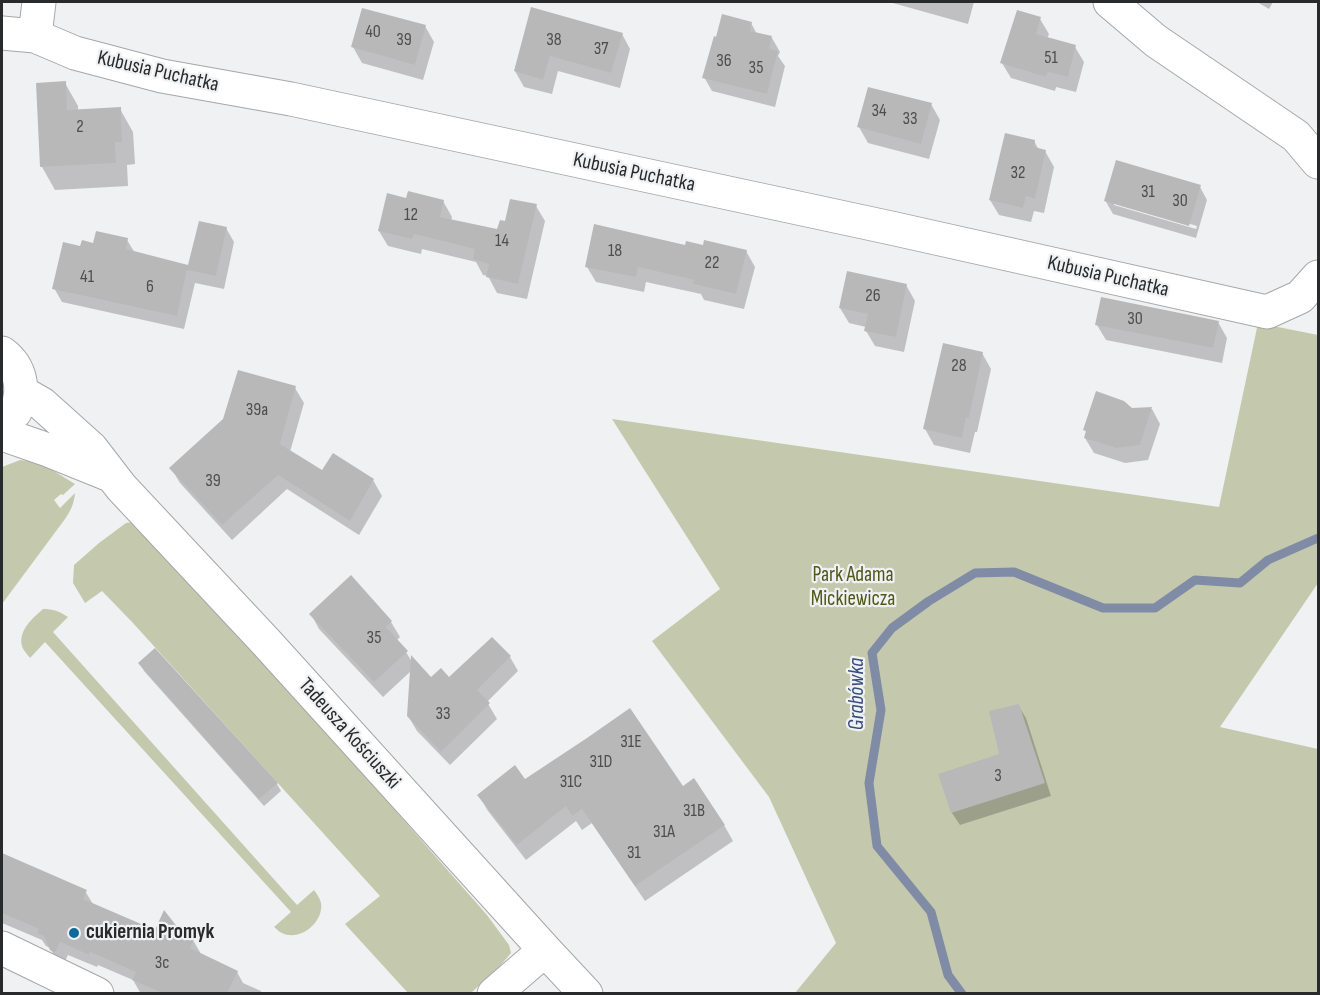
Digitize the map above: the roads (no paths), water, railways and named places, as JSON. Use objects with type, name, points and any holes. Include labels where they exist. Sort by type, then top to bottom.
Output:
[{"type":"street","points":[[35,36],[39,2]]},
{"type":"street","points":[[1110,2],[1156,41],[1296,136],[1318,162]]},
{"type":"street","name":"Kubusia Puchatka","points":[[2,33],[35,36],[75,53],[162,76],[291,99],[891,228],[1267,312],[1300,297],[1318,277]]},
{"type":"street","points":[[2,352],[16,368],[21,392],[19,404],[13,415],[2,426]]},
{"type":"street","name":"Tadeusza Kościuszki","points":[[21,392],[42,404],[91,448],[111,476],[266,642],[544,950],[586,993]]},
{"type":"street","name":"Tadeusza Kościuszki","points":[[2,434],[111,476]]},
{"type":"street","points":[[2,948],[97,993]]},
{"type":"street","points":[[494,993],[544,950]]},
{"type":"waterway","name":"Grabówka","points":[[962,994],[948,975],[931,912],[877,846],[869,783],[881,710],[872,653],[892,628],[929,601],[975,573],[1014,572],[1103,608],[1155,608],[1195,580],[1240,583],[1268,560],[1318,538]]},
{"type":"place","name":"cukiernia Promyk","points":[[74,933]]},
{"type":"park label","name":"Park Adama Mickiewicza","points":[[853,588]]}]
